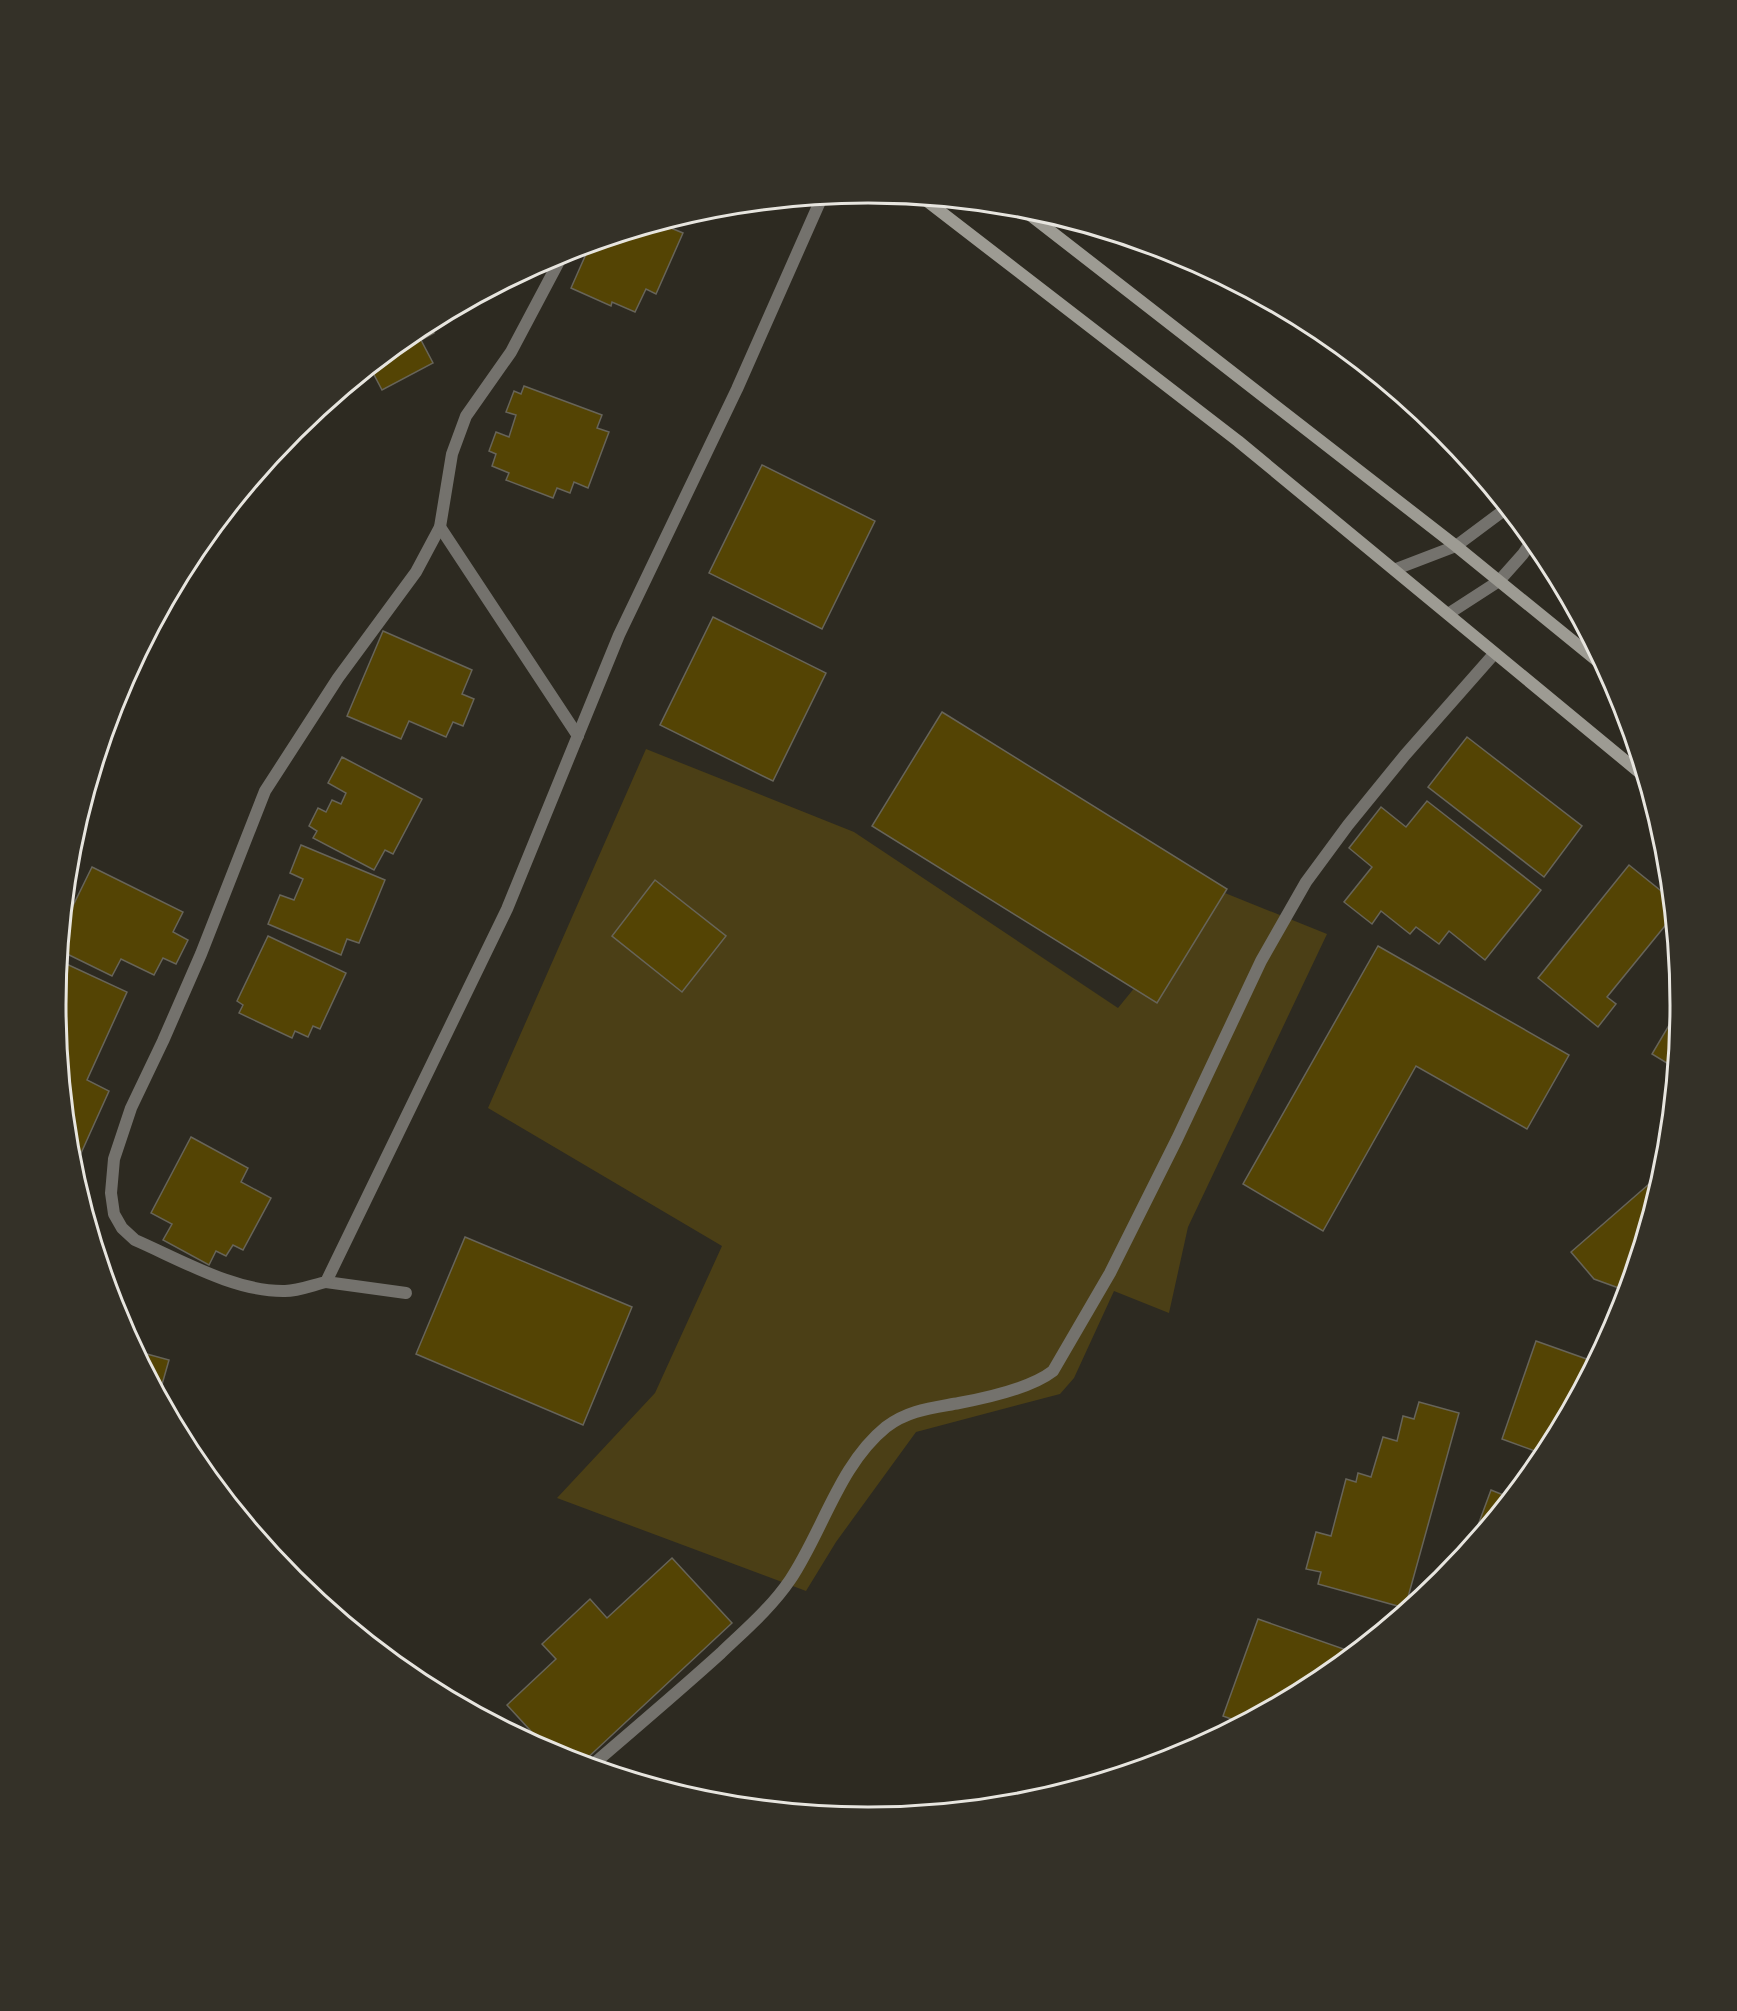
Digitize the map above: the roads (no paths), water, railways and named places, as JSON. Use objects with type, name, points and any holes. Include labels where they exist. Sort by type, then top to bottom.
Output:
[{"type":"street","points":[[326,1282],[507,909],[619,635],[737,388],[818,205]]},
{"type":"street","points":[[934,206],[1238,441],[1396,569],[1494,654],[1635,768]]},
{"type":"street","points":[[1038,221],[1456,546],[1590,655]]},
{"type":"street","points":[[406,1293],[326,1282],[288,1292],[242,1287],[135,1240],[122,1228],[114,1214],[111,1192],[114,1159],[131,1108],[164,1041],[201,954],[265,791],[338,678],[416,572],[440,527],[452,454],[466,416],[511,352],[557,266]]},
{"type":"street","points":[[1396,569],[1456,546],[1501,512]]},
{"type":"street","points":[[440,527],[578,736]]},
{"type":"street","points":[[1448,614],[1499,581],[1527,548]]},
{"type":"street","points":[[598,1760],[760,1616],[789,1581],[855,1461],[884,1429],[898,1418],[915,1411],[964,1402],[1014,1389],[1044,1378],[1053,1371],[1110,1273],[1177,1139],[1261,961],[1306,882],[1348,825],[1405,755],[1494,654]]}]
